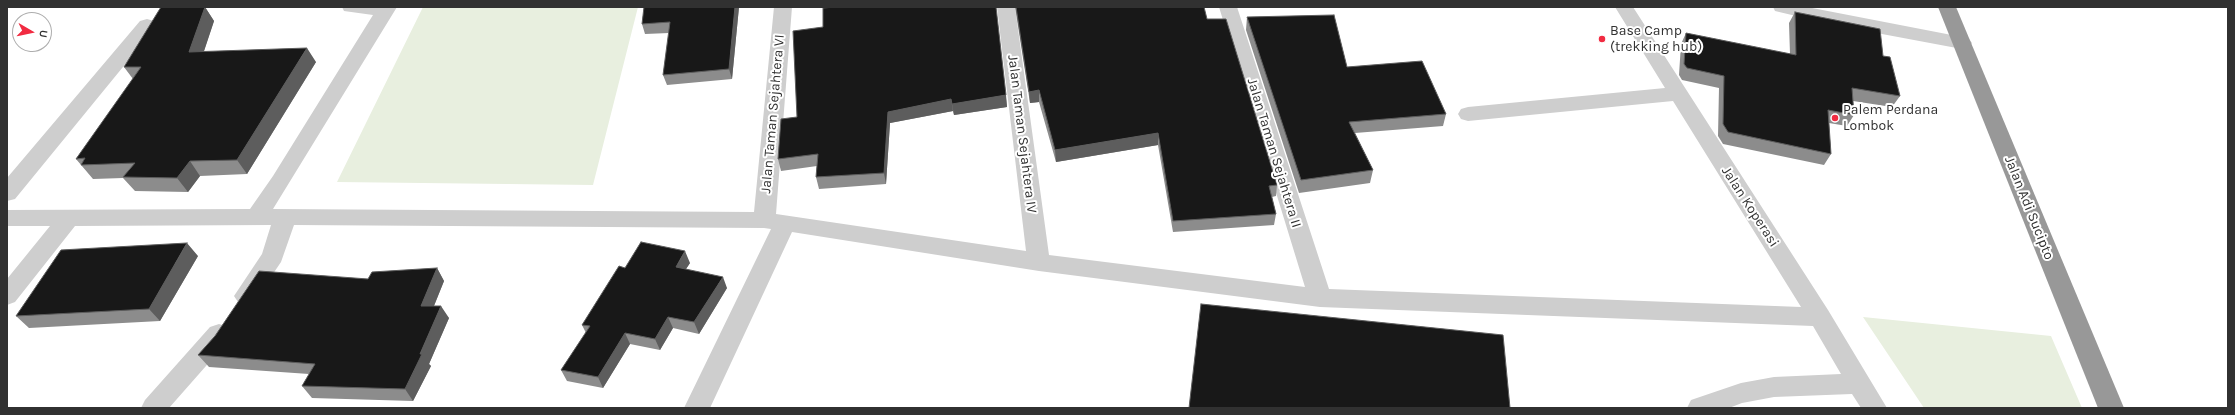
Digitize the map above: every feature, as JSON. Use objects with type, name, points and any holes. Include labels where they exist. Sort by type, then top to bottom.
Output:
[{"type":"highway","name":"Jalan Adi Sucipto","points":[[1947,7],[2111,408]]},
{"type":"street","points":[[256,217],[281,181],[387,9],[351,7]]},
{"type":"street","name":"Jalan Taman Sejahtera VI","points":[[774,222],[783,7]]},
{"type":"street","name":"Jalan Taman Sejahtera IV","points":[[1006,7],[1039,262]]},
{"type":"street","name":"Jalan Taman Sejahtera II","points":[[1228,7],[1320,298]]},
{"type":"street","name":"Jalan Koperasi","points":[[1624,7],[1820,317],[1858,384],[1874,408]]},
{"type":"street","points":[[1782,7],[1834,19],[1962,43]]},
{"type":"street","points":[[7,193],[147,25]]},
{"type":"street","points":[[1468,114],[1678,94]]},
{"type":"street","points":[[7,218],[68,219],[256,217],[774,222],[1039,262],[1320,298],[1820,317]]},
{"type":"street","points":[[154,408],[215,340],[273,256],[285,218]]},
{"type":"street","points":[[7,296],[68,219]]},
{"type":"street","points":[[697,408],[774,222]]},
{"type":"street","points":[[1700,408],[1741,393],[1774,387],[1858,384]]},
{"type":"green space","points":[[423,7],[638,7],[593,185],[337,182]]},
{"type":"green space","points":[[1863,317],[2051,336],[2082,408],[1924,408]]},
{"type":"building","points":[[161,7],[205,7],[189,52],[307,48],[237,160],[190,161],[177,178],[123,177],[135,163],[81,165],[85,158],[76,159],[141,67],[124,67]]},
{"type":"building","points":[[644,7],[735,7],[729,69],[663,75],[670,22],[642,24]]},
{"type":"building","points":[[996,7],[1006,95],[952,104],[951,99],[888,112],[884,173],[816,177],[818,154],[778,159],[781,119],[797,117],[793,31],[823,27],[823,8]]},
{"type":"building","points":[[1016,7],[1204,7],[1207,19],[1226,19],[1277,185],[1269,186],[1276,214],[1173,221],[1158,133],[1055,150],[1039,90],[1029,92]]},
{"type":"building","points":[[1795,12],[1880,29],[1883,56],[1890,57],[1900,96],[1852,88],[1854,115],[1828,110],[1831,154],[1728,132],[1723,124],[1724,76],[1687,68],[1684,64],[1686,33],[1796,55]]},
{"type":"building","points":[[1334,15],[1347,67],[1422,61],[1446,114],[1349,122],[1373,170],[1301,180],[1247,17]]},
{"type":"building","points":[[641,242],[685,251],[676,267],[723,277],[694,322],[668,317],[655,339],[625,333],[598,377],[561,370],[590,326],[582,325],[619,266],[625,268]]},
{"type":"building","points":[[187,243],[149,309],[16,316],[61,250]]},
{"type":"building","points":[[437,268],[421,306],[441,306],[420,354],[422,354],[405,389],[302,386],[315,364],[198,355],[215,336],[259,271],[368,279],[372,272]]},
{"type":"building","points":[[1201,304],[1503,335],[1510,408],[1189,408]]},
{"type":"place","name":"Base Camp (trekking hub)","points":[[1602,39]]},
{"type":"place","name":"Palem Perdana Lombok","points":[[1835,118]]}]
